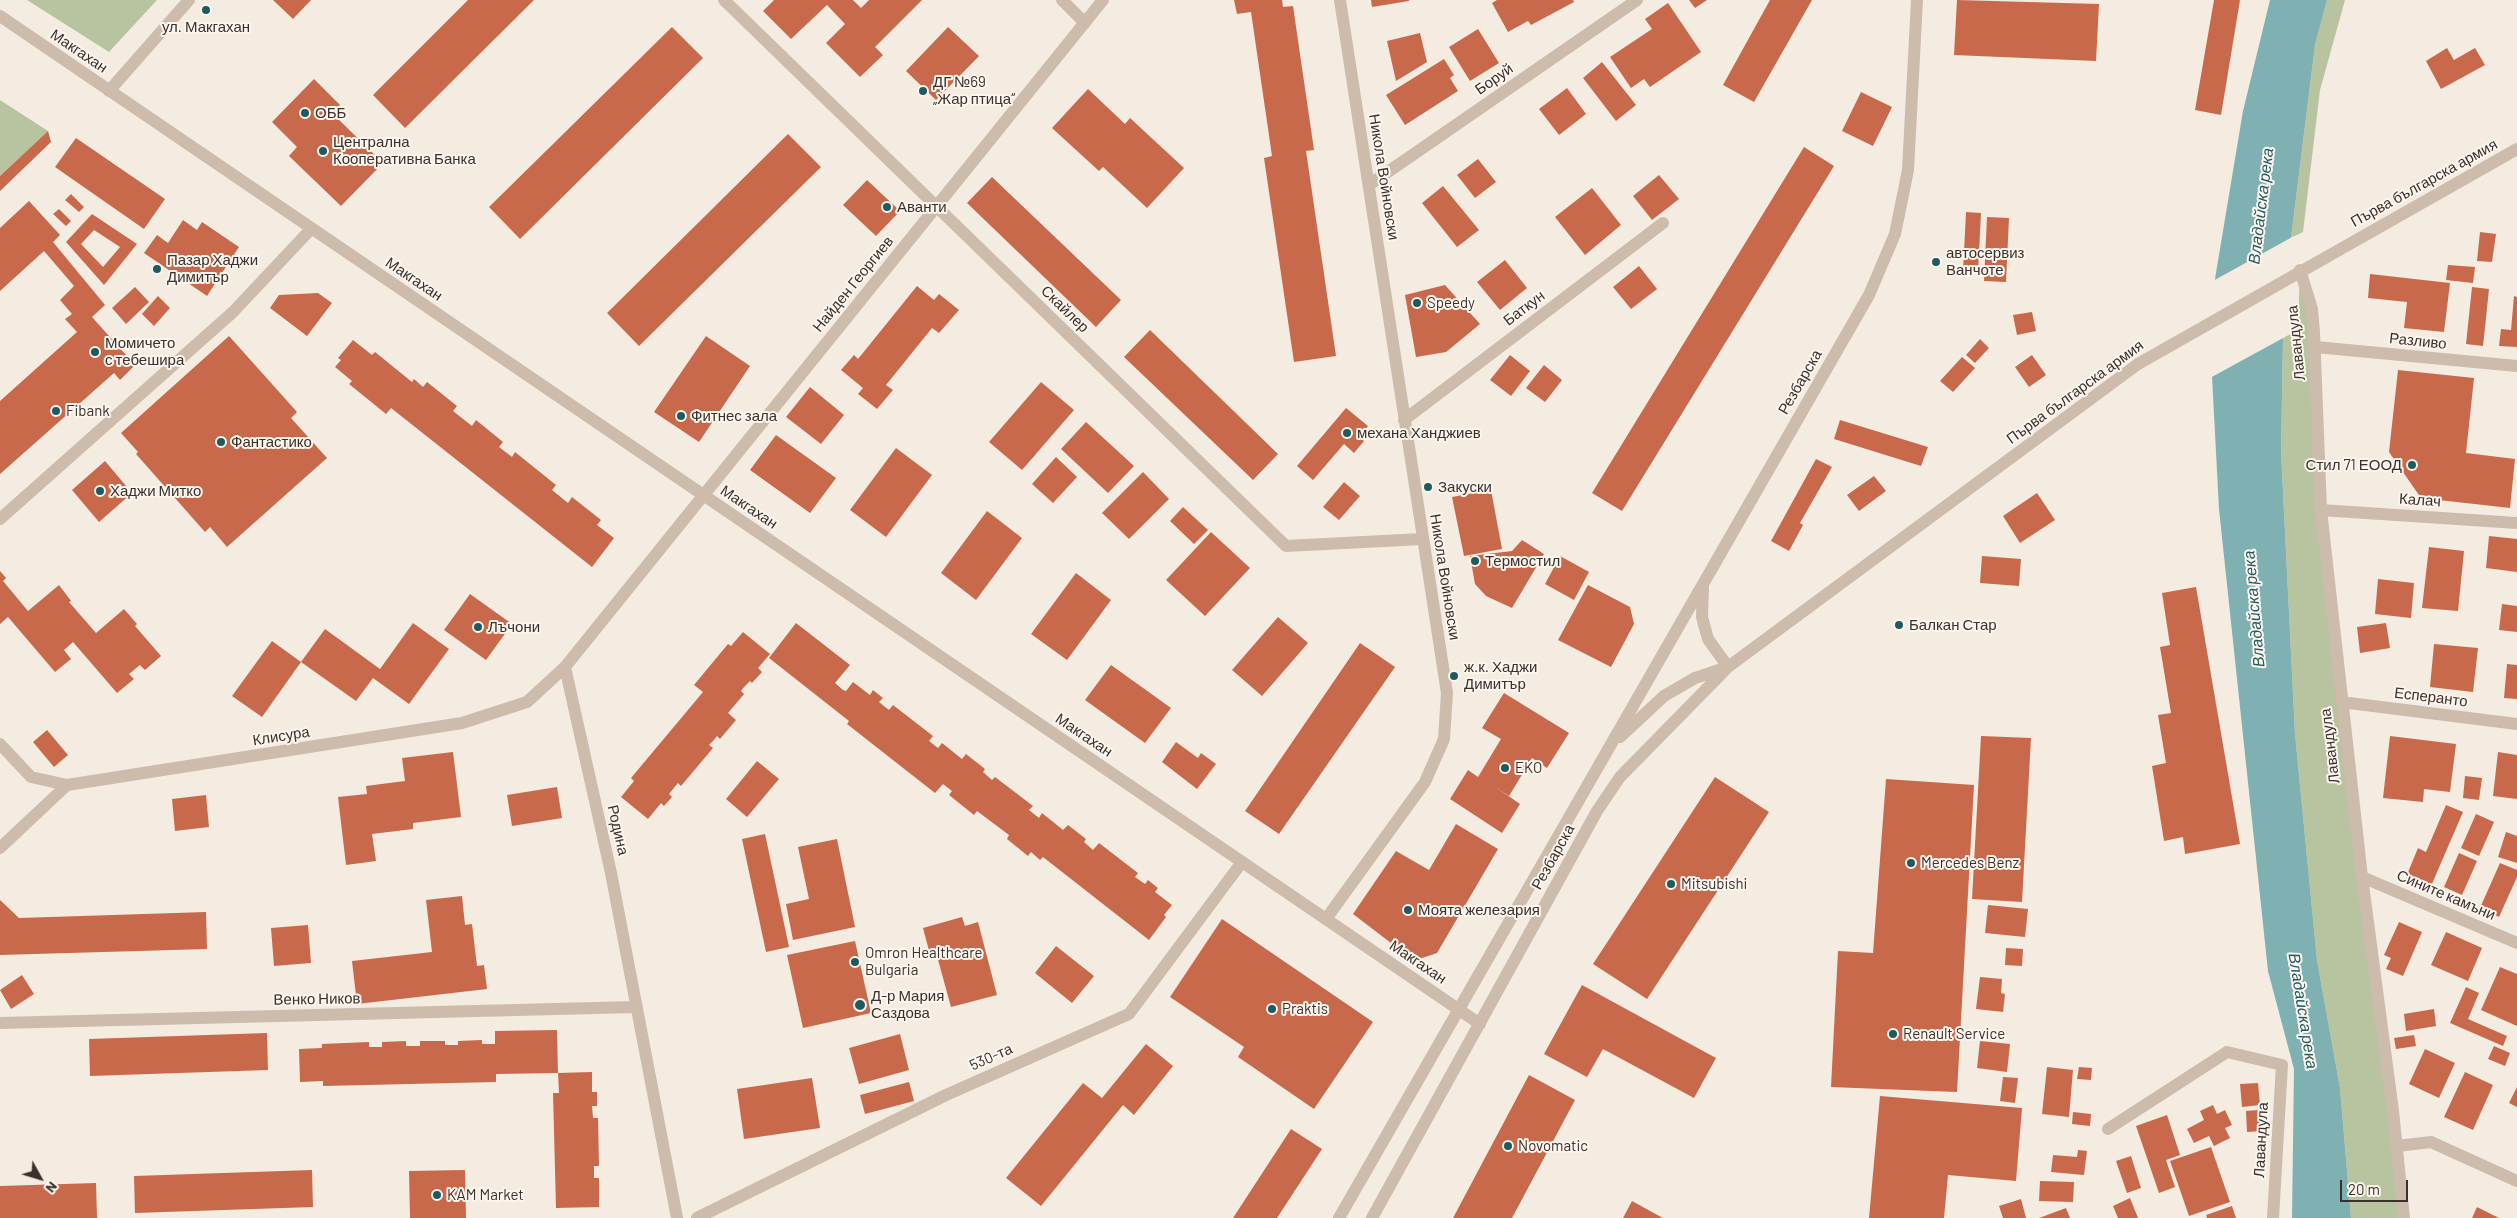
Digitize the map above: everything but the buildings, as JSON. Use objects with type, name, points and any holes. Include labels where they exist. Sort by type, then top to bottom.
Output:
[{"type":"street","points":[[109,91],[189,0]]},
{"type":"street","name":"Скайлер","points":[[724,0],[1286,546],[1422,540]]},
{"type":"street","points":[[1062,0],[1084,23]]},
{"type":"street","name":"Найден Георгиев","points":[[703,496],[1103,0]]},
{"type":"street","name":"Никола Войновски","points":[[1326,919],[1425,782],[1444,739],[1448,693],[1422,540],[1340,0]]},
{"type":"street","name":"Боруй","points":[[1369,185],[1637,0]]},
{"type":"street","name":"Резбарска","points":[[1339,1218],[1869,295],[1895,234],[1908,170],[1917,0]]},
{"type":"street","name":"Макгахан","points":[[0,16],[1480,1024]]},
{"type":"street","name":"Първа българска армия","points":[[1728,667],[2138,364],[2300,270],[2517,149]]},
{"type":"street","name":"Баткун","points":[[1404,420],[1663,223]]},
{"type":"street","points":[[0,519],[233,312],[311,228]]},
{"type":"street","name":"Лавандула","points":[[2300,270],[2312,309],[2316,347],[2321,510],[2341,702],[2397,1146],[2404,1218]]},
{"type":"street","name":"Разливо","points":[[2316,347],[2517,366]]},
{"type":"street","points":[[565,667],[703,496]]},
{"type":"street","name":"Калач","points":[[2321,510],[2517,523]]},
{"type":"street","points":[[1702,584],[1702,618],[1708,640],[1728,667]]},
{"type":"street","name":"Клисура","points":[[0,744],[31,777],[67,785],[462,723],[527,702],[565,667]]},
{"type":"street","name":"Родина","points":[[565,667],[610,873],[677,1218]]},
{"type":"street","name":"Резбарска","points":[[1609,747],[1664,696],[1695,678],[1728,667]]},
{"type":"street","name":"Резбарска","points":[[1372,1218],[1596,811],[1620,777],[1728,667]]},
{"type":"street","name":"Есперанто","points":[[2341,702],[2517,724]]},
{"type":"street","points":[[0,848],[67,785]]},
{"type":"street","name":"530-та","points":[[697,1218],[946,1095],[1130,1014],[1242,862]]},
{"type":"street","name":"Сините камъни","points":[[2362,877],[2517,943]]},
{"type":"street","name":"Венко Ников","points":[[0,1023],[635,1007]]},
{"type":"street","name":"Лавандула","points":[[2108,1129],[2227,1052],[2282,1065],[2273,1218]]},
{"type":"street","points":[[2397,1146],[2431,1142],[2517,1181]]},
{"type":"green space","points":[[27,0],[157,0],[109,52]]},
{"type":"green space","points":[[2327,0],[2345,0],[2320,90],[2303,232],[2291,238],[2315,45]]},
{"type":"green space","points":[[0,100],[48,131],[0,176]]},
{"type":"green space","points":[[2300,270],[2312,309],[2321,510],[2404,1218],[2351,1218],[2340,1088],[2317,960],[2295,734],[2281,451],[2283,338],[2298,330]]},
{"type":"water","name":"Владайска река","points":[[2270,0],[2327,0],[2315,45],[2291,238],[2283,338],[2281,451],[2295,734],[2317,960],[2340,1088],[2351,1218],[2292,1218],[2294,1069],[2268,971],[2219,509],[2212,376],[2215,279],[2243,111]]},
{"type":"pier","points":[[2294,236],[2285,337],[2210,378],[2213,281]]},
{"type":"place","name":"ул. Макгахан","points":[[206,10]]},
{"type":"place","name":"ДГ №69 „Жар птица“","points":[[923,91]]},
{"type":"place","name":"ОББ","points":[[305,113]]},
{"type":"place","name":"Централна Кооперативна Банка","points":[[323,151]]},
{"type":"place","name":"Аванти","points":[[887,207]]},
{"type":"place","name":"автосервиз Ванчоте","points":[[1936,262]]},
{"type":"place","name":"Пазар Хаджи Димитър","points":[[157,269]]},
{"type":"place","name":"Speedy","points":[[1417,303]]},
{"type":"place","name":"Момичето с тебешира","points":[[95,352]]},
{"type":"place","name":"Fibank","points":[[56,411]]},
{"type":"place","name":"Фитнес зала","points":[[681,416]]},
{"type":"place","name":"механа Ханджиев","points":[[1347,433]]},
{"type":"place","name":"Фантастико","points":[[221,442]]},
{"type":"place","name":"Стил 71 ЕООД","points":[[2412,465]]},
{"type":"place","name":"Закуски","points":[[1428,487]]},
{"type":"place","name":"Хаджи Митко","points":[[100,491]]},
{"type":"place","name":"Термостил","points":[[1475,561]]},
{"type":"place","name":"Балкан Стар","points":[[1899,625]]},
{"type":"place","name":"Лъчони","points":[[478,627]]},
{"type":"place","name":"ж.к. Хаджи Димитър","points":[[1454,676]]},
{"type":"place","name":"EKO","points":[[1505,768]]},
{"type":"place","name":"Mercedes Benz","points":[[1911,863]]},
{"type":"place","name":"Mitsubishi","points":[[1671,884]]},
{"type":"place","name":"Моята железария","points":[[1408,910]]},
{"type":"place","name":"Omron Healthcare Bulgaria","points":[[855,962]]},
{"type":"place","name":"Д-р Мария Саздова","points":[[860,1005]]},
{"type":"place","name":"Praktis","points":[[1272,1009]]},
{"type":"place","name":"Renault Service","points":[[1893,1034]]},
{"type":"place","name":"Novomatic","points":[[1508,1146]]},
{"type":"place","name":"KAM Market","points":[[437,1195]]}]
